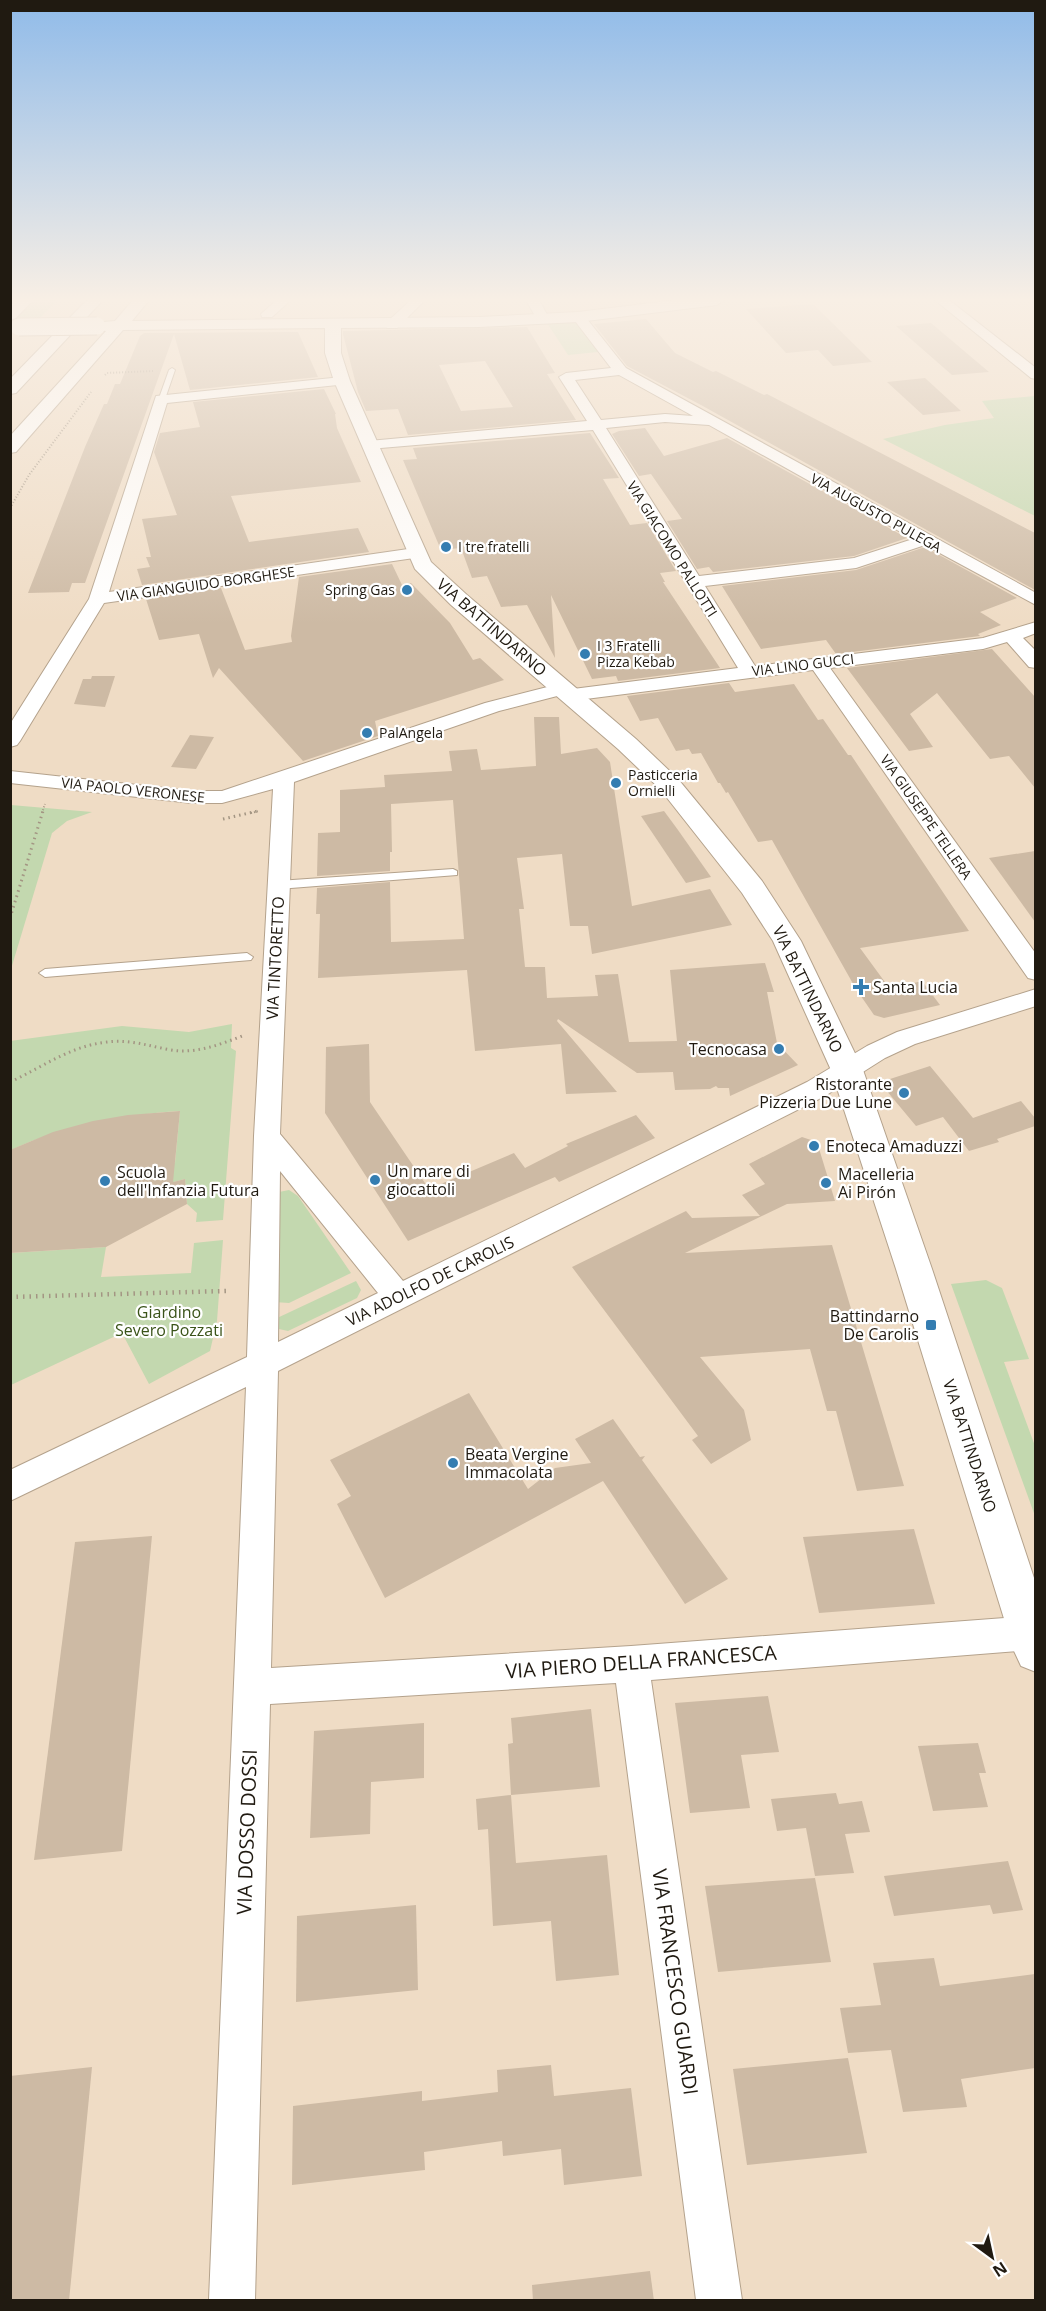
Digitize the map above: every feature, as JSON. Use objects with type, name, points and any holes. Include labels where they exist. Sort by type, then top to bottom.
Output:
[{"type":"main road","points":[[10,448],[46,408]]},
{"type":"main road","name":"VIA BATTINDARNO","points":[[353,408],[422,565],[459,600],[627,744],[669,784],[752,887],[787,941],[847,1070],[1034,1639]]},
{"type":"street","name":"VIA GIANGUIDO BORGHESE","points":[[158,408],[98,599],[415,553]]},
{"type":"street","name":"VIA GIACOMO PALLOTTI","points":[[586,408],[748,671]]},
{"type":"street","name":"VIA AUGUSTO PULEGA","points":[[689,408],[1035,600]]},
{"type":"street","points":[[369,445],[597,426],[665,418],[693,410]]},
{"type":"street","points":[[665,418],[718,424]]},
{"type":"street","points":[[693,582],[856,563],[925,540]]},
{"type":"street","points":[[10,741],[98,599]]},
{"type":"street","name":"VIA LINO GUCCI","points":[[566,692],[983,643],[1035,627]]},
{"type":"street","points":[[1011,636],[1035,663]]},
{"type":"street","name":"VIA GIUSEPPE TELLERA","points":[[817,663],[1035,972]]},
{"type":"street","name":"VIA PAOLO VERONESE","points":[[10,777],[208,798],[236,794],[482,711],[566,692]]},
{"type":"street","name":"VIA TINTORETTO","points":[[263,1364],[267,1136],[284,779]]},
{"type":"street","name":"VIA ADOLFO DE CAROLIS","points":[[10,1486],[263,1364],[816,1089],[876,1052],[906,1038],[1035,997]]},
{"type":"street","points":[[267,1136],[398,1296]]},
{"type":"street","name":"VIA DOSSO DOSSI","points":[[232,2301],[263,1364]]},
{"type":"street","name":"VIA PIERO DELLA FRANCESCA","points":[[251,1687],[1034,1639]]},
{"type":"street","name":"VIA FRANCESCO GUARDI","points":[[631,1664],[719,2301]]},
{"type":"lane","points":[[278,885],[453,873]]},
{"type":"lane","points":[[45,973],[247,957]]},
{"type":"path","points":[[11,509],[29,475],[79,408]]},
{"type":"path","points":[[10,918],[45,804]]},
{"type":"path","points":[[228,819],[244,816]]},
{"type":"path","points":[[10,1082],[44,1063],[81,1048],[116,1041],[148,1043],[172,1050],[193,1051],[211,1048],[242,1036]]},
{"type":"path","points":[[10,1297],[226,1291]]},
{"type":"green space","points":[[987,408],[1035,408],[1035,516],[883,439],[945,425],[994,418]]},
{"type":"green space","points":[[11,805],[92,812],[67,821],[52,833],[11,969]]},
{"type":"green space","points":[[232,1024],[231,1048],[236,1051],[223,1220],[196,1222],[197,1213],[187,1204],[185,1179],[162,1185],[158,1168],[175,1163],[180,1111],[136,1115],[93,1123],[52,1134],[11,1150],[10,1041],[122,1026],[189,1032]]},
{"type":"green space","points":[[289,1190],[298,1196],[351,1273],[289,1303],[274,1302],[279,1192]]},
{"type":"green space","name":"Giardino Severo Pozzati","points":[[223,1240],[217,1321],[210,1351],[149,1384],[122,1333],[11,1385],[11,1253],[106,1247],[101,1277],[191,1273],[194,1243]]},
{"type":"green space","points":[[986,1280],[1002,1288],[1029,1359],[1004,1362],[1035,1446],[1035,1516],[951,1284]]},
{"type":"green space","points":[[356,1281],[361,1290],[357,1298],[288,1331],[279,1329],[275,1319]]},
{"type":"building","points":[[102,408],[148,408],[85,583],[72,583],[69,592],[28,593]]},
{"type":"building","points":[[195,408],[333,408],[337,428],[361,482],[231,496],[249,542],[358,528],[369,552],[142,585],[137,569],[150,567],[146,557],[151,557],[142,519],[177,515],[154,452],[160,433],[200,427]]},
{"type":"building","points":[[365,408],[459,408],[461,411],[502,408],[568,408],[576,420],[408,435],[398,409],[366,411]]},
{"type":"building","points":[[706,408],[794,408],[1035,533],[1035,590]]},
{"type":"building","points":[[915,408],[958,408],[961,411],[923,415]]},
{"type":"building","points":[[645,428],[664,456],[727,438],[907,538],[854,556],[713,572],[709,567],[697,569],[667,521],[682,519],[651,474],[639,476],[612,434]]},
{"type":"building","points":[[590,433],[619,478],[603,479],[630,525],[647,523],[676,571],[660,573],[665,582],[663,582],[720,668],[618,681],[616,676],[592,679],[551,595],[555,658],[527,605],[501,607],[487,576],[472,578],[461,548],[441,550],[403,460],[417,459],[413,448]]},
{"type":"building","points":[[925,547],[1017,598],[980,612],[1001,625],[978,634],[980,636],[836,654],[826,640],[761,649],[722,586],[856,570]]},
{"type":"building","points":[[392,564],[402,585],[411,583],[450,623],[473,660],[480,658],[504,680],[375,721],[378,736],[303,761],[219,668],[213,678],[199,634],[159,640],[146,599],[221,588],[245,650],[292,642],[299,577]]},
{"type":"building","points":[[992,649],[1035,697],[1035,788],[1009,756],[990,759],[937,693],[910,714],[933,747],[909,751],[847,668]]},
{"type":"building","points":[[92,676],[115,676],[105,707],[74,704],[83,679],[91,679]]},
{"type":"building","points":[[729,683],[735,692],[794,684],[818,720],[823,719],[848,755],[851,755],[969,931],[860,948],[890,989],[922,981],[940,1005],[884,1018],[874,1015],[856,989],[772,840],[758,842],[728,792],[726,793],[718,783],[701,753],[692,754],[689,749],[676,751],[658,718],[640,721],[627,696]]},
{"type":"building","points":[[534,717],[559,717],[561,754],[597,748],[610,762],[632,906],[710,889],[732,925],[592,954],[588,926],[570,926],[562,854],[517,858],[524,909],[519,909],[525,967],[545,967],[547,998],[598,996],[595,975],[618,974],[629,1042],[677,1041],[670,970],[765,963],[774,992],[767,992],[777,1043],[798,1065],[730,1096],[729,1088],[716,1086],[710,1089],[675,1090],[673,1072],[637,1073],[558,1019],[557,1021],[617,1092],[566,1094],[561,1044],[475,1051],[467,970],[318,978],[320,914],[316,914],[317,888],[390,882],[391,942],[464,939],[453,800],[391,804],[390,871],[317,876],[318,833],[340,832],[340,790],[385,787],[384,775],[452,771],[449,751],[477,749],[481,770],[536,766]]},
{"type":"building","points":[[190,735],[214,737],[196,769],[171,767]]},
{"type":"building","points":[[664,811],[711,877],[686,883],[641,816]]},
{"type":"building","points":[[1035,851],[1035,922],[989,858]]},
{"type":"building","points":[[369,1044],[370,1102],[429,1189],[514,1153],[525,1168],[568,1146],[566,1144],[636,1115],[655,1138],[559,1182],[555,1177],[408,1241],[325,1113],[326,1047]]},
{"type":"building","points":[[930,1066],[973,1118],[1021,1101],[1035,1118],[1035,1126],[997,1139],[999,1142],[969,1151],[943,1117],[916,1126],[886,1090],[890,1079]]},
{"type":"building","points":[[180,1111],[173,1182],[185,1179],[187,1204],[106,1247],[10,1253],[10,1150],[53,1132],[93,1121],[128,1115]]},
{"type":"building","points":[[802,1137],[817,1142],[835,1201],[787,1204],[685,1253],[832,1245],[904,1486],[857,1491],[836,1411],[827,1411],[810,1349],[700,1357],[744,1410],[751,1440],[711,1464],[692,1440],[698,1436],[572,1267],[686,1211],[692,1218],[760,1216],[742,1195],[765,1184],[749,1164]]},
{"type":"building","points":[[469,1393],[528,1489],[555,1468],[591,1463],[575,1439],[613,1419],[640,1457],[645,1456],[642,1460],[728,1579],[685,1604],[603,1481],[385,1598],[337,1504],[351,1496],[330,1460]]},
{"type":"building","points":[[914,1529],[935,1604],[819,1613],[803,1537]]},
{"type":"building","points":[[152,1536],[122,1851],[34,1860],[75,1542]]},
{"type":"building","points":[[768,1696],[779,1752],[741,1755],[750,1808],[690,1813],[675,1703]]},
{"type":"building","points":[[591,1709],[600,1787],[511,1795],[508,1744],[513,1743],[511,1718]]},
{"type":"building","points":[[424,1723],[424,1778],[371,1782],[370,1834],[310,1838],[314,1731]]},
{"type":"building","points":[[978,1743],[986,1773],[979,1773],[988,1807],[933,1811],[918,1746]]},
{"type":"building","points":[[836,1793],[839,1804],[862,1801],[870,1832],[845,1834],[854,1873],[815,1876],[806,1828],[777,1831],[771,1799]]},
{"type":"building","points":[[511,1795],[516,1863],[607,1855],[619,1975],[556,1981],[551,1921],[493,1926],[488,1829],[478,1830],[476,1799]]},
{"type":"building","points":[[1008,1861],[1023,1910],[993,1914],[990,1905],[894,1916],[884,1876]]},
{"type":"building","points":[[815,1878],[831,1962],[718,1972],[705,1886]]},
{"type":"building","points":[[416,1905],[418,1990],[296,2002],[297,1916]]},
{"type":"building","points":[[934,1958],[940,1986],[1035,1974],[1035,2068],[961,2079],[967,2107],[903,2112],[891,2050],[848,2053],[840,2008],[881,2005],[873,1963]]},
{"type":"building","points":[[848,2058],[867,2153],[747,2165],[733,2069]]},
{"type":"building","points":[[551,2065],[554,2096],[631,2088],[642,2176],[564,2185],[561,2149],[503,2156],[502,2141],[424,2152],[425,2170],[292,2185],[293,2106],[422,2091],[422,2101],[498,2092],[497,2070]]},
{"type":"building","points":[[92,2067],[69,2301],[10,2301],[10,2076]]},
{"type":"building","points":[[650,2271],[654,2301],[533,2301],[532,2285]]},
{"type":"place","name":"I tre fratelli","points":[[446,547]]},
{"type":"place","name":"Spring Gas","points":[[407,590]]},
{"type":"place","name":"I 3 Fratelli Pizza Kebab","points":[[585,654]]},
{"type":"place","name":"PalAngela","points":[[367,733]]},
{"type":"place","name":"Pasticceria Ornielli","points":[[616,783]]},
{"type":"place","name":"Santa Lucia","points":[[861,987]]},
{"type":"place","name":"Tecnocasa","points":[[779,1049]]},
{"type":"place","name":"Ristorante Pizzeria Due Lune","points":[[904,1093]]},
{"type":"place","name":"Enoteca Amaduzzi","points":[[814,1146]]},
{"type":"place","name":"Un mare di giocattoli","points":[[375,1180]]},
{"type":"place","name":"Scuola dell'Infanzia Futura","points":[[105,1181]]},
{"type":"place","name":"Macelleria Ai Pirón","points":[[826,1183]]},
{"type":"place","name":"Battindarno De Carolis","points":[[931,1325]]},
{"type":"place","name":"Beata Vergine Immacolata","points":[[453,1463]]}]
